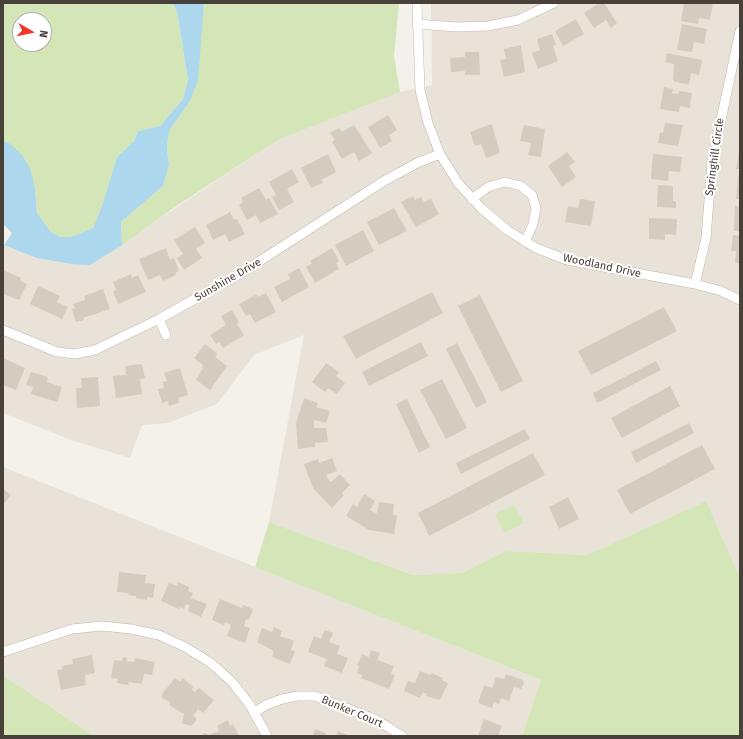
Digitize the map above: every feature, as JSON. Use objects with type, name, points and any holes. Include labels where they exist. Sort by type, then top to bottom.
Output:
[{"type":"street","name":"Woodland Drive","points":[[417,3],[420,90],[428,123],[440,154],[458,183],[472,199],[507,230],[536,248],[567,260],[695,284],[721,291],[740,300]]},
{"type":"street","points":[[417,24],[457,28],[488,26],[518,20],[554,3]]},
{"type":"street","name":"Springhill Circle","points":[[695,284],[706,238],[712,162],[740,31]]},
{"type":"street","name":"Sunshine Drive","points":[[3,330],[57,352],[75,354],[95,350],[112,344],[238,275],[384,181],[420,162],[440,154]]},
{"type":"street","points":[[472,199],[488,187],[505,182],[521,186],[532,195],[536,208],[533,224],[526,242]]},
{"type":"street","points":[[159,319],[166,335]]},
{"type":"street","points":[[3,652],[72,629],[102,626],[131,629],[159,635],[185,647],[211,663],[232,682],[255,712],[267,736]]},
{"type":"street","name":"Bunker Court","points":[[255,712],[266,705],[282,699],[298,696],[315,696],[377,720],[402,736]]},
{"type":"shaded area","points":[[431,3],[740,3],[740,577],[706,501],[587,555],[506,551],[462,573],[413,575],[269,522],[304,335],[254,355],[217,404],[168,423],[142,425],[130,458],[71,440],[3,413],[3,245],[90,265],[278,140],[400,92],[432,85]]},
{"type":"shaded area","points":[[3,467],[541,680],[522,736],[94,736],[3,675]]},
{"type":"green space","points":[[3,3],[172,3],[177,11],[188,81],[183,99],[160,126],[138,131],[134,141],[117,157],[103,203],[93,228],[71,237],[60,237],[51,232],[37,213],[35,189],[9,143],[3,141]]},
{"type":"green space","points":[[204,3],[399,3],[394,56],[400,92],[278,140],[175,207],[122,245],[121,222],[163,186],[169,165],[167,148],[169,131],[190,101]]},
{"type":"green space","points":[[706,501],[740,577],[740,736],[522,736],[541,680],[255,567],[269,522],[413,575],[462,573],[506,551],[587,555]]},
{"type":"green space","points":[[514,505],[524,523],[505,533],[495,514]]},
{"type":"green space","points":[[3,675],[64,716],[94,736],[3,736]]},
{"type":"water","points":[[172,3],[204,3],[198,80],[190,101],[169,131],[167,148],[169,165],[163,186],[121,222],[122,245],[90,265],[72,264],[37,258],[4,245],[12,233],[3,224],[3,141],[9,143],[22,155],[30,168],[35,189],[37,213],[51,232],[60,237],[71,237],[93,228],[103,203],[117,157],[134,141],[138,131],[160,126],[183,99],[188,80],[177,11]]},
{"type":"building","points":[[599,3],[604,3],[617,23],[611,28],[606,20],[594,28],[584,13]]},
{"type":"building","points":[[684,3],[713,3],[710,20],[699,18],[698,24],[681,21]]},
{"type":"building","points":[[576,19],[584,34],[563,46],[555,31]]},
{"type":"building","points":[[682,24],[707,29],[704,44],[694,42],[692,52],[677,50]]},
{"type":"building","points":[[552,34],[556,45],[553,46],[558,61],[538,69],[532,53],[540,50],[537,39]]},
{"type":"building","points":[[521,45],[525,72],[504,77],[500,60],[506,59],[504,49]]},
{"type":"building","points":[[465,52],[479,52],[480,75],[465,75],[465,71],[451,72],[450,58],[465,57]]},
{"type":"building","points":[[667,53],[702,60],[699,75],[691,73],[689,85],[673,81],[674,64],[665,62]]},
{"type":"building","points":[[664,87],[673,89],[672,93],[678,94],[679,91],[692,93],[690,108],[680,106],[679,112],[660,109]]},
{"type":"building","points":[[388,115],[397,130],[389,135],[392,141],[380,148],[368,127]]},
{"type":"building","points":[[665,123],[683,125],[678,146],[658,143],[660,132],[663,133]]},
{"type":"building","points":[[492,124],[500,153],[486,158],[481,144],[475,146],[470,132]]},
{"type":"building","points":[[354,125],[372,153],[359,161],[354,152],[342,159],[332,142],[335,140],[330,133],[339,128],[342,132]]},
{"type":"building","points":[[524,125],[545,129],[541,157],[528,155],[531,143],[520,141]]},
{"type":"building","points":[[739,150],[740,169],[736,169]]},
{"type":"building","points":[[567,152],[575,162],[569,166],[576,177],[562,187],[548,166]]},
{"type":"building","points":[[328,154],[336,172],[321,180],[323,183],[311,188],[301,168]]},
{"type":"building","points":[[653,154],[682,157],[680,172],[669,171],[668,181],[651,179]]},
{"type":"building","points":[[292,169],[299,182],[287,189],[294,202],[279,210],[272,197],[276,195],[269,182]]},
{"type":"building","points":[[738,176],[740,176],[740,199],[736,199]]},
{"type":"building","points":[[658,185],[673,186],[673,201],[676,201],[676,208],[657,207]]},
{"type":"building","points":[[259,188],[266,200],[269,198],[278,214],[260,223],[256,215],[247,220],[239,205],[243,202],[241,198]]},
{"type":"building","points":[[413,196],[415,200],[421,197],[424,202],[431,199],[439,214],[416,227],[401,202]]},
{"type":"building","points":[[580,199],[595,201],[591,226],[565,222],[568,206],[578,208]]},
{"type":"building","points":[[735,206],[740,206],[740,231],[734,231]]},
{"type":"building","points":[[394,208],[407,231],[379,245],[367,222]]},
{"type":"building","points":[[230,212],[234,220],[237,219],[245,234],[229,242],[225,234],[213,240],[206,225]]},
{"type":"building","points":[[649,218],[677,219],[676,235],[665,234],[665,240],[649,239]]},
{"type":"building","points":[[195,227],[205,243],[196,249],[202,258],[184,270],[177,258],[183,254],[174,240]]},
{"type":"building","points":[[363,230],[374,251],[346,266],[335,245]]},
{"type":"building","points":[[733,235],[740,236],[740,263],[735,263],[736,251],[731,251]]},
{"type":"building","points":[[166,248],[170,260],[174,258],[179,271],[175,273],[176,275],[163,281],[160,275],[148,280],[139,259]]},
{"type":"building","points":[[332,248],[339,261],[336,263],[339,269],[315,283],[306,267],[312,263],[310,261]]},
{"type":"building","points":[[299,268],[309,287],[282,302],[274,287],[290,279],[288,274]]},
{"type":"building","points":[[3,270],[21,278],[20,281],[27,284],[19,300],[3,294]]},
{"type":"building","points":[[131,274],[132,278],[138,275],[146,292],[118,304],[113,291],[116,290],[113,282]]},
{"type":"building","points":[[38,286],[60,296],[57,302],[68,307],[62,319],[30,304]]},
{"type":"building","points":[[103,289],[110,309],[83,318],[84,320],[76,322],[72,309],[75,308],[73,304],[85,300],[84,296]]},
{"type":"building","points":[[432,292],[443,313],[356,359],[343,336]]},
{"type":"building","points":[[266,293],[276,312],[255,323],[250,314],[246,316],[239,304],[257,294],[258,297]]},
{"type":"building","points":[[480,295],[523,381],[501,392],[458,306]]},
{"type":"building","points":[[664,307],[677,331],[591,375],[578,351]]},
{"type":"building","points":[[232,310],[239,322],[237,324],[244,335],[223,348],[219,342],[216,344],[210,335],[226,325],[221,316]]},
{"type":"building","points":[[421,342],[428,356],[369,386],[362,372]]},
{"type":"building","points":[[457,343],[487,402],[476,408],[446,349]]},
{"type":"building","points":[[205,344],[218,354],[215,357],[227,366],[210,390],[196,380],[203,368],[203,365],[194,358]]},
{"type":"building","points":[[3,358],[25,368],[16,390],[3,385]]},
{"type":"building","points":[[656,361],[661,370],[597,403],[593,393]]},
{"type":"building","points":[[326,363],[339,372],[336,376],[345,383],[337,394],[328,388],[325,392],[312,382]]},
{"type":"building","points":[[142,364],[145,378],[140,379],[142,394],[116,398],[113,376],[126,375],[125,366]]},
{"type":"building","points":[[180,368],[188,395],[178,398],[179,403],[169,406],[168,401],[162,403],[158,389],[164,388],[163,382],[167,381],[164,373]]},
{"type":"building","points":[[31,372],[48,377],[47,382],[62,387],[57,402],[31,394],[33,387],[26,385]]},
{"type":"building","points":[[98,377],[100,406],[77,408],[76,388],[82,388],[81,378]]},
{"type":"building","points":[[442,379],[467,428],[446,439],[420,390]]},
{"type":"building","points":[[670,386],[680,406],[622,438],[611,418]]},
{"type":"building","points":[[304,398],[318,403],[316,407],[330,411],[326,423],[315,420],[314,423],[314,428],[326,428],[328,442],[315,443],[315,447],[298,449],[296,423]]},
{"type":"building","points":[[407,399],[430,447],[419,453],[396,404]]},
{"type":"building","points":[[689,423],[694,433],[636,463],[631,452]]},
{"type":"building","points":[[525,429],[530,439],[461,474],[456,463]]},
{"type":"building","points":[[702,445],[715,469],[630,514],[617,490]]},
{"type":"building","points":[[533,453],[545,475],[429,536],[418,513]]},
{"type":"building","points":[[332,458],[337,471],[326,475],[328,479],[331,482],[340,474],[350,485],[342,493],[344,495],[332,508],[313,488],[304,464],[318,459],[319,463]]},
{"type":"building","points":[[3,489],[11,495],[3,505]]},
{"type":"building","points":[[364,494],[375,501],[370,510],[373,512],[377,513],[379,502],[394,504],[393,515],[397,515],[394,534],[369,530],[346,516],[353,504],[357,507]]},
{"type":"building","points":[[568,497],[579,519],[559,529],[549,507]]},
{"type":"building","points":[[119,572],[146,575],[145,583],[155,584],[153,598],[147,597],[147,600],[128,595],[129,593],[117,592]]},
{"type":"building","points":[[178,582],[189,587],[188,591],[193,593],[190,600],[192,598],[207,604],[201,617],[188,611],[190,606],[186,604],[184,609],[180,607],[179,609],[161,601],[169,583],[177,586]]},
{"type":"building","points":[[220,599],[242,608],[243,605],[253,609],[249,620],[246,619],[244,626],[250,628],[245,643],[227,636],[231,625],[225,622],[224,625],[212,620]]},
{"type":"building","points":[[274,627],[282,631],[280,636],[294,641],[291,650],[295,651],[290,664],[272,657],[274,651],[257,642],[262,628],[272,632]]},
{"type":"building","points":[[325,630],[333,633],[329,642],[340,646],[337,654],[348,658],[342,673],[324,666],[327,659],[308,652],[314,636],[321,639]]},
{"type":"building","points":[[371,650],[380,653],[377,660],[394,666],[391,674],[395,675],[389,689],[361,678],[362,675],[357,673],[359,666],[357,665],[362,654],[369,657]]},
{"type":"building","points":[[92,655],[95,673],[85,675],[86,685],[61,690],[57,670],[63,669],[62,666],[73,664],[72,659]]},
{"type":"building","points":[[123,657],[127,658],[126,661],[134,662],[135,658],[155,662],[152,675],[144,674],[142,684],[129,682],[128,685],[117,683],[118,679],[111,678],[114,660],[122,661]]},
{"type":"building","points":[[420,671],[430,675],[431,673],[443,678],[442,680],[448,683],[440,700],[426,696],[427,694],[423,692],[420,698],[404,691],[408,681],[415,683]]},
{"type":"building","points":[[506,674],[523,680],[524,683],[521,689],[514,687],[509,701],[501,698],[499,704],[494,702],[492,708],[478,703],[484,685],[492,688],[496,677],[504,679]]},
{"type":"building","points":[[175,678],[180,682],[183,678],[193,687],[192,690],[195,692],[199,688],[214,700],[203,713],[198,709],[193,716],[196,718],[196,721],[191,726],[182,723],[184,714],[169,705],[170,702],[162,698],[162,694]]},
{"type":"building","points":[[484,719],[502,726],[498,736],[478,736]]},
{"type":"building","points":[[228,720],[230,726],[233,724],[239,736],[202,736],[204,733],[209,735],[219,731],[217,726]]},
{"type":"building","points":[[315,729],[326,733],[325,736],[313,736]]},
{"type":"building","points":[[338,731],[350,736],[336,736]]}]
